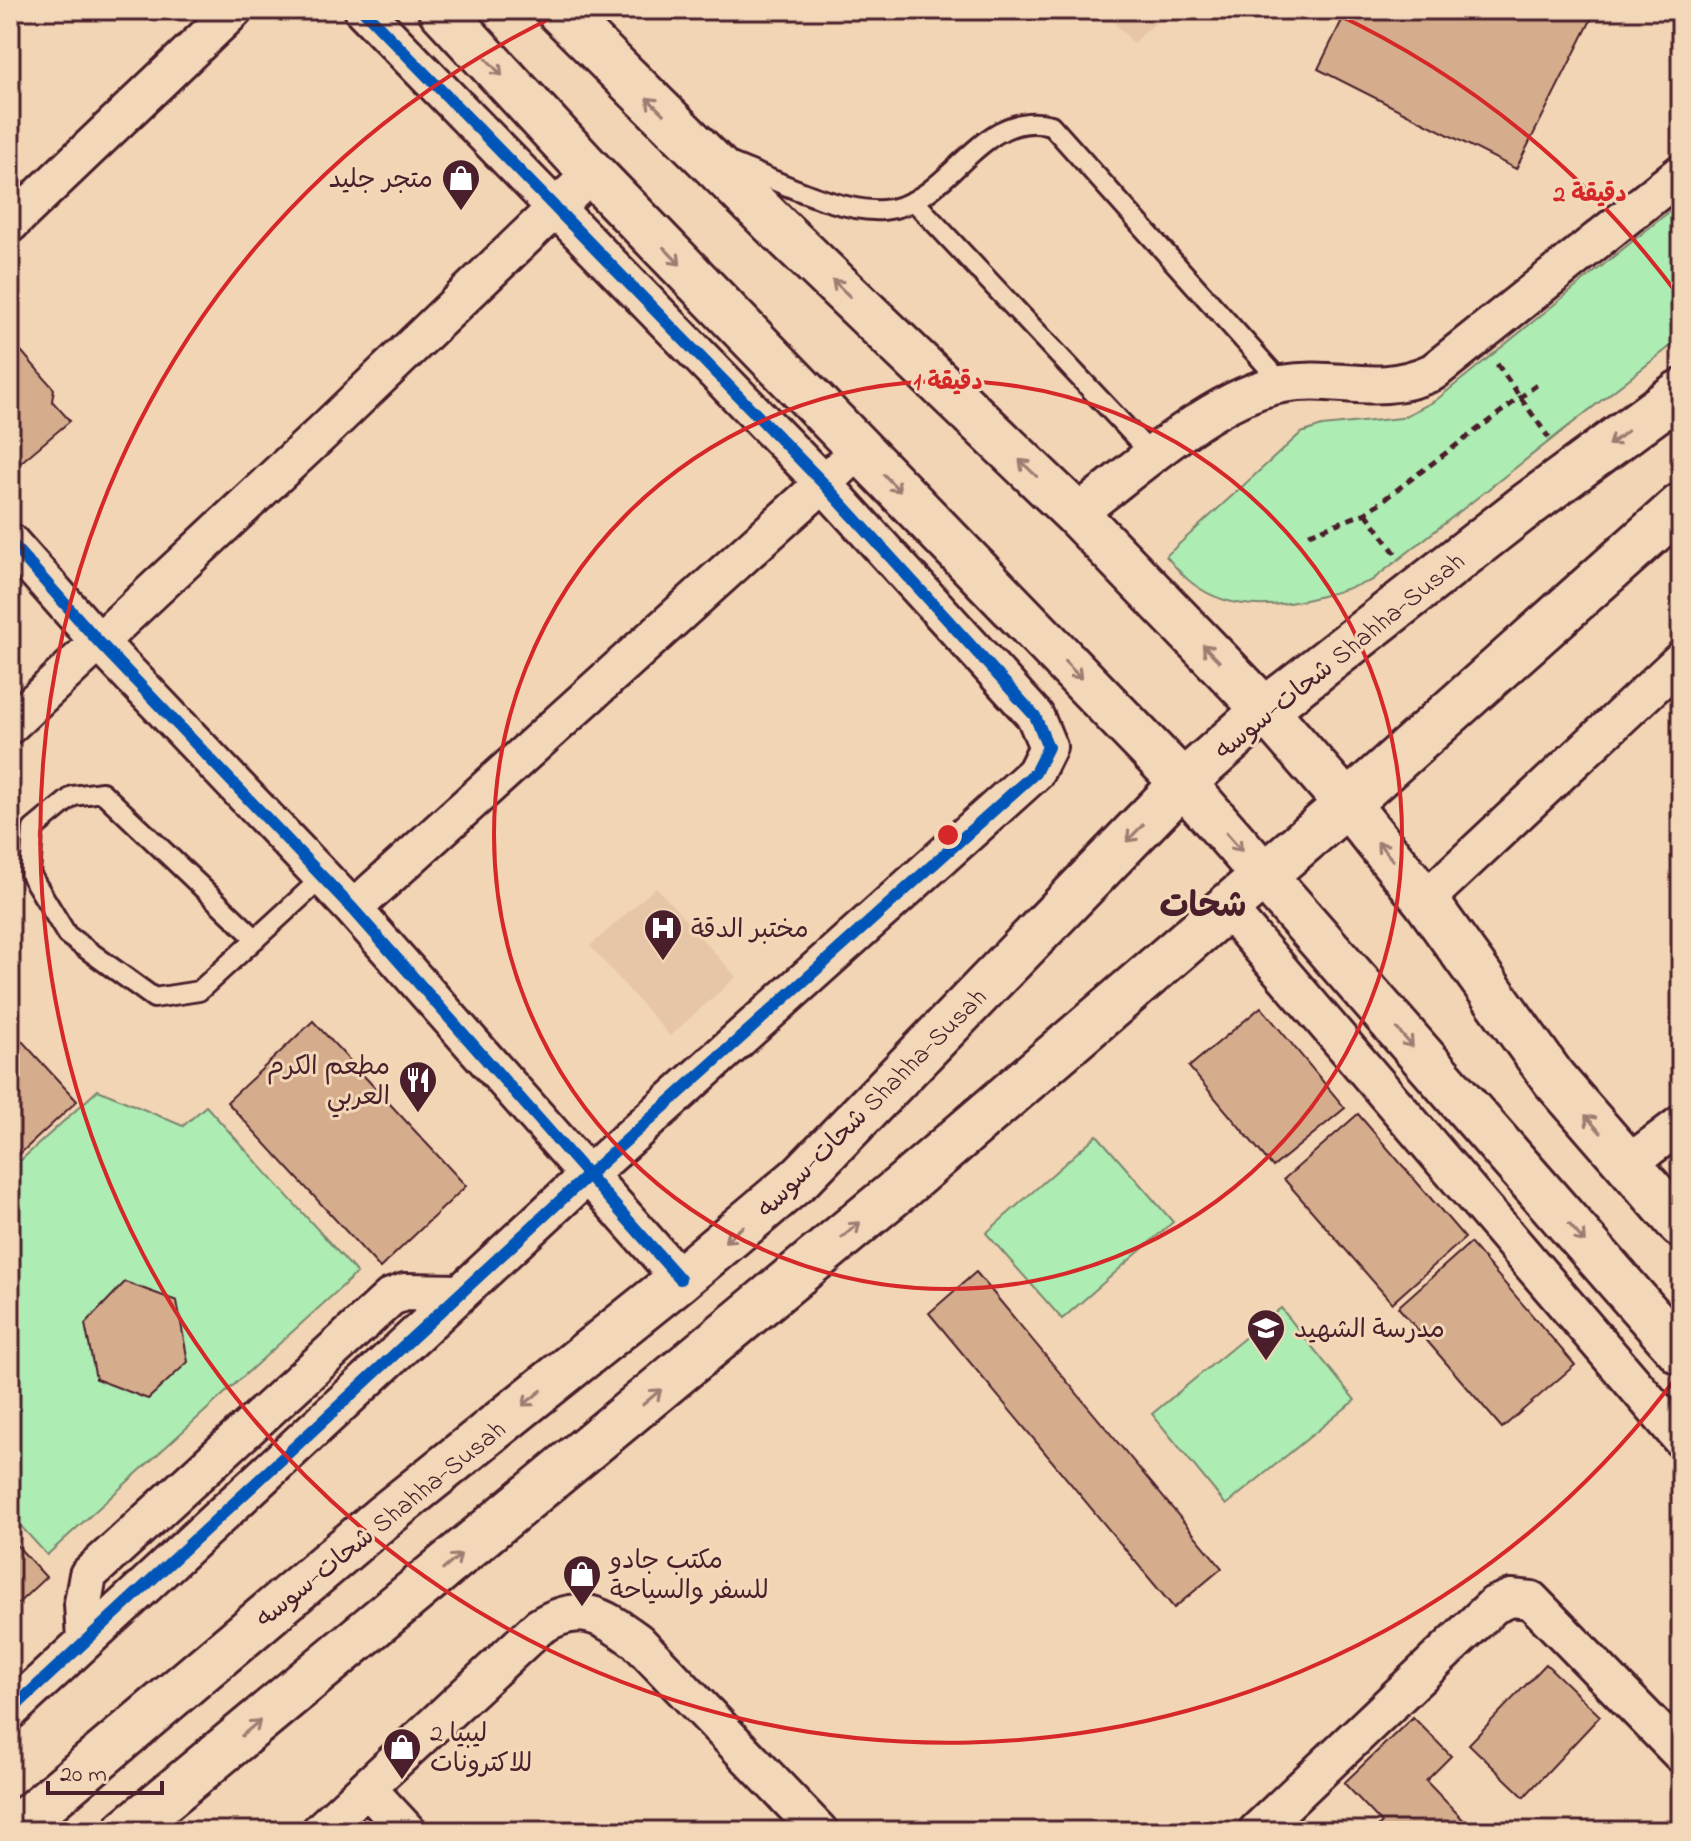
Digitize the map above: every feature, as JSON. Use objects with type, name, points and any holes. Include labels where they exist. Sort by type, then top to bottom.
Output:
[{"type":"main road","points":[[558,10],[1076,514],[1265,710],[1425,900],[1554,1079],[1681,1225]]},
{"type":"main road","points":[[460,16],[592,173],[1183,783],[1681,1352]]},
{"type":"main road","name":"شحات-سوسه Shahha-Susah","points":[[14,1824],[382,1518],[680,1279],[801,1177],[1183,783],[1265,710],[1420,588],[1681,392]]},
{"type":"main road","points":[[126,1831],[722,1339],[1347,804],[1681,506]]},
{"type":"street","points":[[10,224],[234,10]]},
{"type":"street","points":[[10,1711],[589,1174],[1044,761],[1048,747],[1035,716],[823,483],[554,210],[363,10]]},
{"type":"street","points":[[10,725],[592,173]]},
{"type":"street","points":[[1076,514],[1221,406],[1251,392],[1283,384],[1316,381],[1371,387],[1413,381],[1433,372],[1681,173]]},
{"type":"street","points":[[353,909],[860,450]]},
{"type":"street","points":[[10,542],[98,641],[353,909],[680,1279]]},
{"type":"street","points":[[1425,900],[1681,660]]},
{"type":"street","points":[[1227,908],[1681,1439]]},
{"type":"street","points":[[1628,1164],[1681,1124]]},
{"type":"street","points":[[1281,1823],[1494,1605],[1511,1598],[1531,1600],[1681,1754]]},
{"type":"street","points":[[320,1831],[539,1627],[561,1613],[603,1616],[637,1641],[819,1831]]},
{"type":"street","points":[[367,1788],[407,1831]]},
{"type":"lane","points":[[701,152],[848,206],[884,210],[915,202],[994,133],[1023,121],[1051,125],[1283,384]]},
{"type":"lane","points":[[915,202],[1154,457]]},
{"type":"lane","points":[[256,939],[102,792],[73,796],[33,829],[30,874],[67,935],[154,998],[199,991],[256,939],[323,877]]},
{"type":"path","points":[[1478,336],[1572,472]]},
{"type":"path","points":[[1309,534],[1366,513],[1538,384]]},
{"type":"path","points":[[1366,513],[1420,588]]},
{"type":"shaded area","points":[[1103,10],[1170,10],[1133,43]]},
{"type":"shaded area","name":"مختبر الدقة","points":[[656,887],[736,977],[670,1036],[590,946]]},
{"type":"green space","points":[[1681,202],[1681,338],[1371,581],[1327,595],[1280,604],[1234,603],[1192,583],[1166,556],[1301,433],[1322,426],[1401,418],[1435,401]]},
{"type":"green space","points":[[98,1090],[183,1126],[206,1106],[357,1273],[47,1555],[10,1514],[10,1170]]},
{"type":"green space","points":[[1097,1135],[1173,1222],[1062,1319],[986,1233]]},
{"type":"green space","points":[[1281,1308],[1355,1400],[1226,1505],[1152,1414]]},
{"type":"building","points":[[1347,10],[1596,10],[1516,169],[1318,69]]},
{"type":"building","points":[[10,338],[54,389],[52,401],[70,421],[13,469]]},
{"type":"building","points":[[1261,1007],[1345,1108],[1273,1167],[1189,1067]]},
{"type":"building","points":[[313,1021],[466,1186],[380,1268],[227,1102]]},
{"type":"building","points":[[10,1028],[77,1101],[10,1163]]},
{"type":"building","points":[[1358,1114],[1465,1238],[1392,1303],[1284,1179]]},
{"type":"building","points":[[1470,1243],[1575,1365],[1502,1428],[1398,1307]]},
{"type":"building","points":[[976,1272],[1222,1568],[1174,1608],[929,1313]]},
{"type":"building","points":[[125,1282],[177,1301],[188,1362],[148,1399],[96,1379],[85,1324]]},
{"type":"building","points":[[10,1538],[46,1577],[10,1611]]},
{"type":"building","points":[[1546,1664],[1600,1716],[1524,1797],[1469,1744]]},
{"type":"building","points":[[1413,1717],[1451,1756],[1426,1781],[1474,1831],[1374,1831],[1382,1823],[1344,1783]]},
{"type":"cycle path","points":[[10,1711],[589,1174],[1035,773],[1048,747],[1035,716],[823,483],[363,10]]},
{"type":"cycle path","points":[[10,542],[98,641],[353,909],[680,1279]]},
{"type":"place","name":"متجر جليد","points":[[461,212]]},
{"type":"place","name":"مختبر الدقة","points":[[663,962]]},
{"type":"place","name":"مطعم الكرم العربي","points":[[418,1114]]},
{"type":"place","name":"مدرسة الشهيد","points":[[1266,1362]]},
{"type":"place","name":"مكتب جادو للسفر والسياحة","points":[[582,1608]]},
{"type":"place","name":"ليبيا 2 للاكترونات","points":[[402,1781]]},
{"type":"district","name":"شحات","points":[[1203,904]]}]
